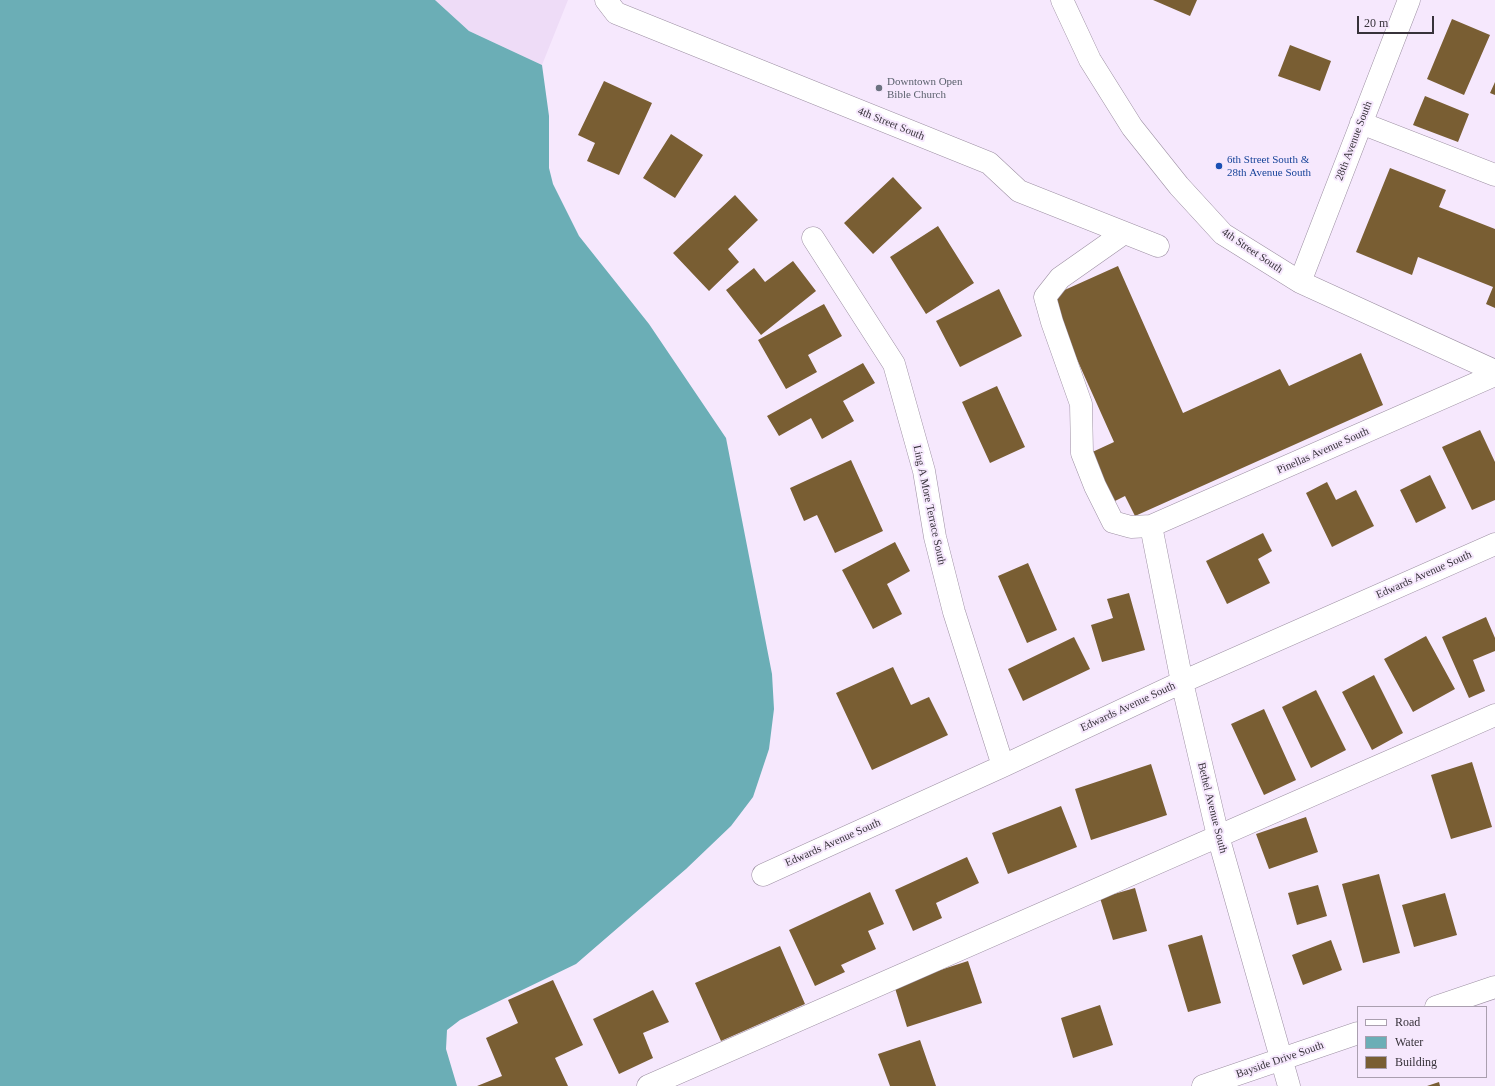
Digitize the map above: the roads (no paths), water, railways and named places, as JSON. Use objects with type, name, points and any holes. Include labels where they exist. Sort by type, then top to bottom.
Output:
[{"type":"street","name":"4th Street South","points":[[1062,0],[1090,60],[1132,127],[1179,186],[1223,234],[1300,282],[1495,371]]},
{"type":"street","name":"28th Avenue South","points":[[1300,282],[1409,0]]},
{"type":"street","name":"4th Street South","points":[[611,6],[988,163],[1019,191],[1158,246]]},
{"type":"street","points":[[1362,123],[1495,175]]},
{"type":"street","points":[[1124,233],[1060,278],[1045,297],[1052,322],[1081,404],[1080,428],[1082,453],[1095,486],[1113,522],[1131,527],[1151,526]]},
{"type":"street","name":"Ling A More Terrace South","points":[[813,238],[894,364],[924,471],[935,537],[954,612],[1003,766]]},
{"type":"street","name":"Pinellas Avenue South","points":[[1151,526],[1495,376]]},
{"type":"street","name":"Bethel Avenue South","points":[[1151,526],[1182,682],[1218,836],[1289,1086]]},
{"type":"street","name":"Edwards Avenue South","points":[[762,875],[1003,766],[1182,682],[1495,544]]},
{"type":"street","points":[[648,1086],[1495,715]]},
{"type":"street","points":[[1439,1006],[1495,987]]},
{"type":"street","name":"Bayside Drive South","points":[[1203,1086],[1357,1033]]},
{"type":"water","points":[[0,0],[435,0],[469,31],[542,65],[549,116],[549,168],[553,184],[579,236],[649,324],[726,438],[772,674],[774,709],[769,749],[753,797],[731,826],[686,869],[576,964],[460,1020],[447,1030],[446,1049],[457,1086],[0,1086]]},
{"type":"place","name":"Downtown Open Bible Church","points":[[879,88]]},
{"type":"place","name":"6th Street South & 28th Avenue South","points":[[1219,166]]}]
